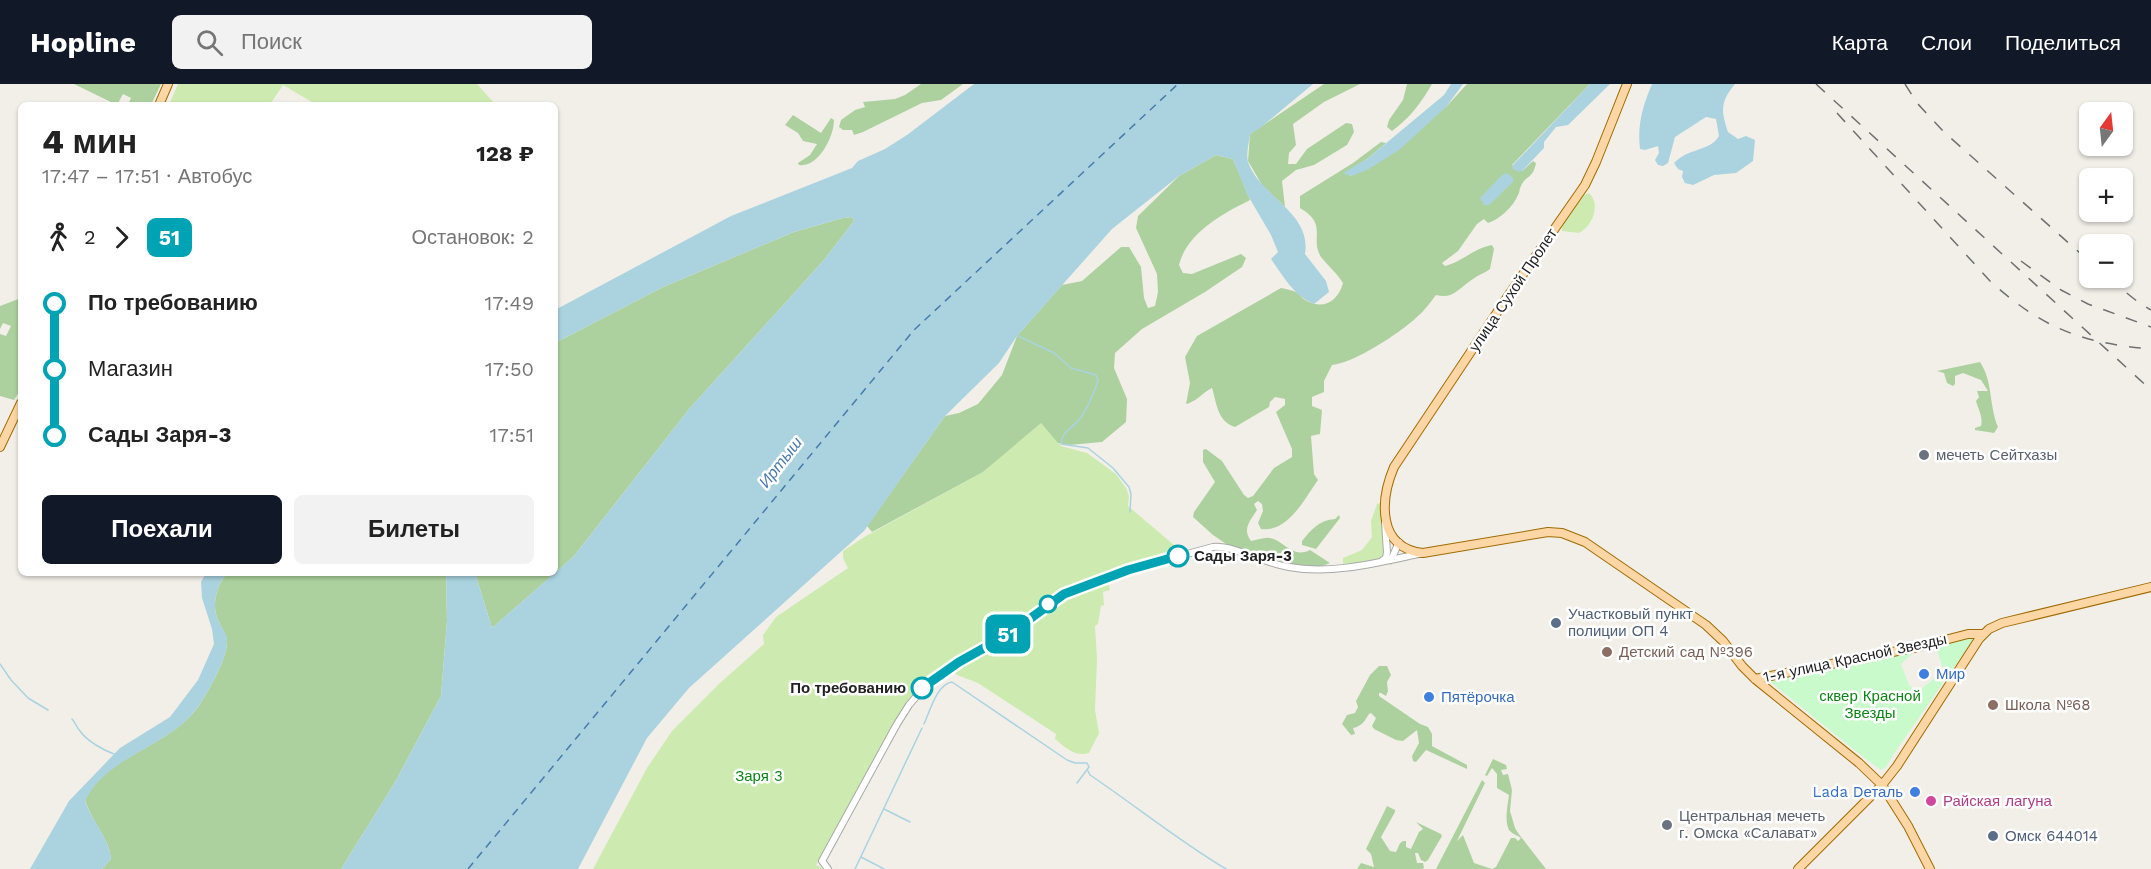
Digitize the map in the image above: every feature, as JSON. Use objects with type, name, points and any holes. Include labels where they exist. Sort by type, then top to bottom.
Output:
[{"type":"main road","points":[[160,102],[168,84]]},
{"type":"main road","name":"улица Сухой Пролет","points":[[1384,516],[1386,489],[1394,467],[1510,292],[1585,185],[1627,84]]},
{"type":"main road","points":[[0,447],[18,409]]},
{"type":"main road","points":[[1384,516],[1388,527],[1399,542],[1410,550],[1423,553]]},
{"type":"main road","name":"1-я улица Красной Звезды","points":[[1423,553],[1548,532],[1575,537],[1706,625],[1723,640],[1742,666],[1755,679],[1918,647],[1968,634],[1983,634],[2002,623],[2151,587]]},
{"type":"main road","points":[[1798,869],[1882,785],[1897,766],[1983,634]]},
{"type":"main road","points":[[1755,679],[1859,763],[1882,785],[1908,826],[1930,869]]},
{"type":"street","points":[[1379,562],[1386,558],[1387,552],[1384,516]]},
{"type":"street","points":[[1391,560],[1399,542]]},
{"type":"street","points":[[828,869],[822,861],[897,724],[921,689],[959,662],[1009,634],[1055,598],[1128,570],[1213,547],[1222,547],[1269,563],[1293,568],[1338,568],[1423,553]]},
{"type":"green space","points":[[74,84],[161,84],[152,102],[129,102],[131,98],[123,94],[119,102],[111,102]]},
{"type":"green space","points":[[178,84],[477,84],[493,102],[312,102],[283,85],[272,102],[170,102]]},
{"type":"green space","points":[[921,84],[963,84],[941,100],[922,103],[863,132],[854,135],[852,130],[843,130],[839,127],[841,120],[855,110],[865,107],[863,102],[895,99]]},
{"type":"green space","points":[[1324,84],[1360,84],[1324,102],[1293,124],[1296,145],[1289,153],[1288,164],[1296,164],[1307,149],[1346,123],[1352,124],[1354,132],[1347,145],[1314,165],[1296,170],[1282,181],[1285,207],[1262,185],[1248,161],[1250,134]]},
{"type":"green space","points":[[1407,84],[1432,84],[1415,110],[1392,131],[1387,127],[1389,120],[1403,100]]},
{"type":"green space","points":[[1467,84],[1590,84],[1512,165],[1522,171],[1533,161],[1536,163],[1533,172],[1520,187],[1519,194],[1509,208],[1493,221],[1488,223],[1484,219],[1477,224],[1458,251],[1442,263],[1445,266],[1451,264],[1479,249],[1492,245],[1494,249],[1490,269],[1452,294],[1436,295],[1409,324],[1388,339],[1352,359],[1332,365],[1324,381],[1324,392],[1312,397],[1312,406],[1322,410],[1320,434],[1311,436],[1314,474],[1318,480],[1295,513],[1279,526],[1271,529],[1261,529],[1258,523],[1263,511],[1262,504],[1258,501],[1254,504],[1257,510],[1248,525],[1247,533],[1251,541],[1270,538],[1293,551],[1310,550],[1330,563],[1320,567],[1293,566],[1232,548],[1193,517],[1194,512],[1215,482],[1203,462],[1203,450],[1206,449],[1222,461],[1244,495],[1248,498],[1253,496],[1274,468],[1292,457],[1292,449],[1276,412],[1285,405],[1285,399],[1275,397],[1269,407],[1235,427],[1221,416],[1212,388],[1186,404],[1190,383],[1185,357],[1197,336],[1281,288],[1296,292],[1313,304],[1325,304],[1334,299],[1343,283],[1321,257],[1314,220],[1300,208],[1300,196],[1353,163],[1381,142],[1386,143],[1345,173],[1351,176],[1447,106]]},
{"type":"green space","points":[[793,115],[821,133],[831,118],[834,120],[831,135],[824,150],[806,165],[798,163],[810,155],[817,144],[803,141],[798,133],[785,125]]},
{"type":"green space","points":[[1216,155],[1233,159],[1250,200],[1217,218],[1198,234],[1183,254],[1179,265],[1183,273],[1192,274],[1241,254],[1246,258],[1242,267],[1142,329],[1115,353],[1114,368],[1127,399],[1126,422],[1102,442],[1069,445],[1058,443],[1041,423],[983,472],[872,532],[867,526],[945,416],[959,413],[978,404],[1002,375],[1017,336],[1062,285],[1082,281],[1121,247],[1129,247],[1141,267],[1144,298],[1148,308],[1155,306],[1158,292],[1157,274],[1136,228],[1138,216],[1179,176]]},
{"type":"green space","points":[[1589,193],[1593,198],[1595,209],[1588,225],[1579,233],[1562,231],[1561,224],[1584,195]]},
{"type":"green space","points":[[852,217],[854,221],[824,260],[690,408],[574,556],[558,570],[558,341],[663,287],[794,232]]},
{"type":"green space","points":[[18,299],[18,394],[14,400],[0,396],[0,334],[6,336],[11,326],[3,323],[0,329],[0,306]]},
{"type":"green space","points":[[1980,362],[1987,377],[1998,427],[1994,433],[1975,430],[1981,426],[1976,401],[1979,397],[1977,391],[1988,391],[1981,380],[1963,373],[1955,376],[1953,386],[1947,383],[1944,373],[1937,371]]},
{"type":"green space","name":"Заря 3","points":[[1041,422],[1061,446],[1087,453],[1116,474],[1129,496],[1128,506],[1181,551],[1058,594],[1009,631],[923,682],[897,719],[816,865],[823,869],[593,869],[647,768],[672,731],[720,683],[764,644],[763,635],[776,617],[848,568],[843,558],[843,551],[983,472]]},
{"type":"green space","points":[[1380,503],[1385,552],[1381,560],[1347,566],[1343,564],[1343,558],[1362,550],[1372,537],[1371,521],[1377,504]]},
{"type":"green space","points":[[1339,515],[1340,518],[1316,549],[1302,545],[1302,541],[1316,526],[1324,521],[1335,519]]},
{"type":"green space","points":[[225,576],[446,576],[447,621],[441,696],[394,784],[341,869],[102,869],[111,859],[110,851],[85,800],[95,784],[108,772],[173,731],[188,719],[200,704],[217,673],[226,648],[225,633],[215,608],[220,583]]},
{"type":"green space","points":[[476,576],[552,576],[492,628]]},
{"type":"green space","points":[[1108,579],[1110,590],[1103,592],[1104,605],[1101,606],[1098,624],[1095,626],[1097,659],[1095,710],[1099,733],[1089,753],[1079,754],[1071,751],[1055,739],[1056,734],[978,683],[953,672],[956,668],[1014,635],[1063,598]]},
{"type":"green space","name":"сквер Красной Звезды","points":[[1972,637],[1973,640],[1886,767],[1881,770],[1772,683],[1770,679],[1914,652],[1901,664],[1909,685],[1917,692],[1944,671],[1935,645]]},
{"type":"green space","points":[[1379,666],[1387,666],[1391,675],[1387,682],[1386,696],[1379,693],[1379,696],[1428,727],[1432,734],[1432,746],[1467,765],[1467,769],[1426,750],[1416,762],[1413,761],[1412,756],[1419,743],[1417,730],[1403,741],[1396,740],[1374,729],[1372,726],[1376,718],[1371,713],[1361,725],[1353,728],[1355,734],[1351,735],[1342,724],[1347,715],[1355,713],[1358,707],[1356,701],[1370,675]]},
{"type":"green space","points":[[1493,759],[1506,765],[1507,769],[1501,770],[1503,775],[1508,774],[1512,790],[1510,811],[1515,828],[1546,869],[1492,869],[1496,867],[1511,838],[1518,841],[1521,838],[1509,830],[1507,817],[1509,795],[1497,788],[1497,774],[1492,768],[1487,776],[1485,775]]},
{"type":"green space","points":[[1482,780],[1485,783],[1457,841],[1463,835],[1474,863],[1492,869],[1436,869]]},
{"type":"green space","points":[[1387,806],[1395,812],[1381,837],[1390,851],[1396,852],[1404,841],[1406,841],[1406,847],[1411,849],[1419,832],[1423,829],[1416,822],[1441,834],[1428,860],[1425,862],[1421,860],[1418,853],[1415,853],[1417,863],[1423,863],[1424,868],[1357,869],[1361,863],[1374,867],[1371,854],[1366,849]]},
{"type":"water","name":"Иртыш","points":[[974,84],[1313,84],[1250,134],[1247,159],[1254,174],[1284,205],[1301,227],[1305,239],[1305,254],[1326,281],[1329,292],[1314,304],[1295,291],[1285,279],[1271,259],[1278,252],[1271,235],[1247,194],[1233,159],[1216,155],[1179,176],[1112,229],[1017,336],[999,363],[945,416],[864,531],[689,688],[647,738],[578,869],[341,869],[394,784],[441,696],[447,621],[446,576],[476,576],[492,628],[551,576],[558,576],[558,570],[574,556],[690,408],[824,260],[854,221],[852,217],[843,218],[794,232],[663,287],[558,341],[558,308],[731,216],[852,168],[858,161],[885,149]]},
{"type":"water","points":[[1451,84],[1463,84],[1447,106],[1399,150],[1367,170],[1351,176],[1343,173],[1367,159],[1444,95]]},
{"type":"water","points":[[1590,84],[1610,84],[1568,125],[1556,127],[1544,142],[1544,148],[1522,171],[1518,172],[1513,169],[1512,166]]},
{"type":"water","points":[[1652,84],[1735,84],[1724,102],[1724,118],[1728,132],[1738,139],[1746,136],[1755,140],[1753,161],[1736,173],[1714,175],[1693,185],[1685,183],[1682,177],[1683,171],[1678,169],[1674,163],[1711,144],[1719,136],[1716,119],[1706,117],[1675,137],[1668,163],[1663,166],[1658,165],[1655,160],[1659,153],[1658,146],[1645,150],[1640,149],[1639,140],[1642,115]]},
{"type":"water","points":[[1507,173],[1513,178],[1513,182],[1489,205],[1484,205],[1480,198],[1502,175]]},
{"type":"water","points":[[204,576],[225,576],[220,583],[215,602],[219,623],[227,638],[224,656],[200,704],[188,719],[108,772],[95,785],[85,801],[104,837],[111,859],[102,869],[30,869],[69,801],[120,748],[170,717],[198,680],[214,644],[212,629],[202,598],[201,582]]},
{"type":"waterway","points":[[1016,335],[1054,353],[1071,368],[1096,375],[1098,381],[1089,404],[1078,421],[1066,432],[1061,444],[1088,448],[1113,468],[1129,487],[1130,512]]},
{"type":"waterway","points":[[0,664],[28,698],[48,710]]},
{"type":"waterway","points":[[924,724],[938,693],[952,682],[1067,760],[1087,763],[1089,767],[1077,783]]},
{"type":"waterway","points":[[72,719],[87,738],[100,748],[114,754]]},
{"type":"waterway","points":[[855,869],[922,728]]},
{"type":"waterway","points":[[1088,771],[1090,775],[1174,835],[1226,869]]},
{"type":"waterway","points":[[884,809],[910,822]]},
{"type":"waterway","points":[[861,857],[884,869]]},
{"type":"ferry route","points":[[468,869],[914,330],[1178,84]]},
{"type":"railway","points":[[1816,84],[2151,390]]},
{"type":"railway","points":[[1905,84],[1917,103],[1944,132],[2079,252]]},
{"type":"railway","points":[[1837,113],[1990,281],[2027,311],[2045,322],[2083,337],[2151,349]]},
{"type":"railway","points":[[2021,261],[2061,290],[2088,304],[2151,327]]},
{"type":"railway","points":[[2120,288],[2151,310]]},
{"type":"bus line","name":"51","points":[[922,688],[938,675],[1009,634],[1055,598],[1087,584],[1178,556]]},
{"type":"place","name":"мечеть Сейтхазы","points":[[1924,455]]},
{"type":"place","name":"Сады Заря-3","points":[[1178,556]]},
{"type":"place","name":"Участковый пункт полиции ОП 4","points":[[1556,623]]},
{"type":"place","name":"Детский сад №396","points":[[1607,652]]},
{"type":"place","name":"Мир","points":[[1924,674]]},
{"type":"place","name":"По требованию","points":[[922,688]]},
{"type":"place","name":"Пятёрочка","points":[[1429,697]]},
{"type":"place","name":"Школа №68","points":[[1993,705]]},
{"type":"place","name":"Lada Dеталь","points":[[1915,792]]},
{"type":"place","name":"Райская лагуна","points":[[1931,801]]},
{"type":"place","name":"Центральная мечеть г. Омска «Салават»","points":[[1667,825]]},
{"type":"place","name":"Омск 644014","points":[[1993,836]]}]
